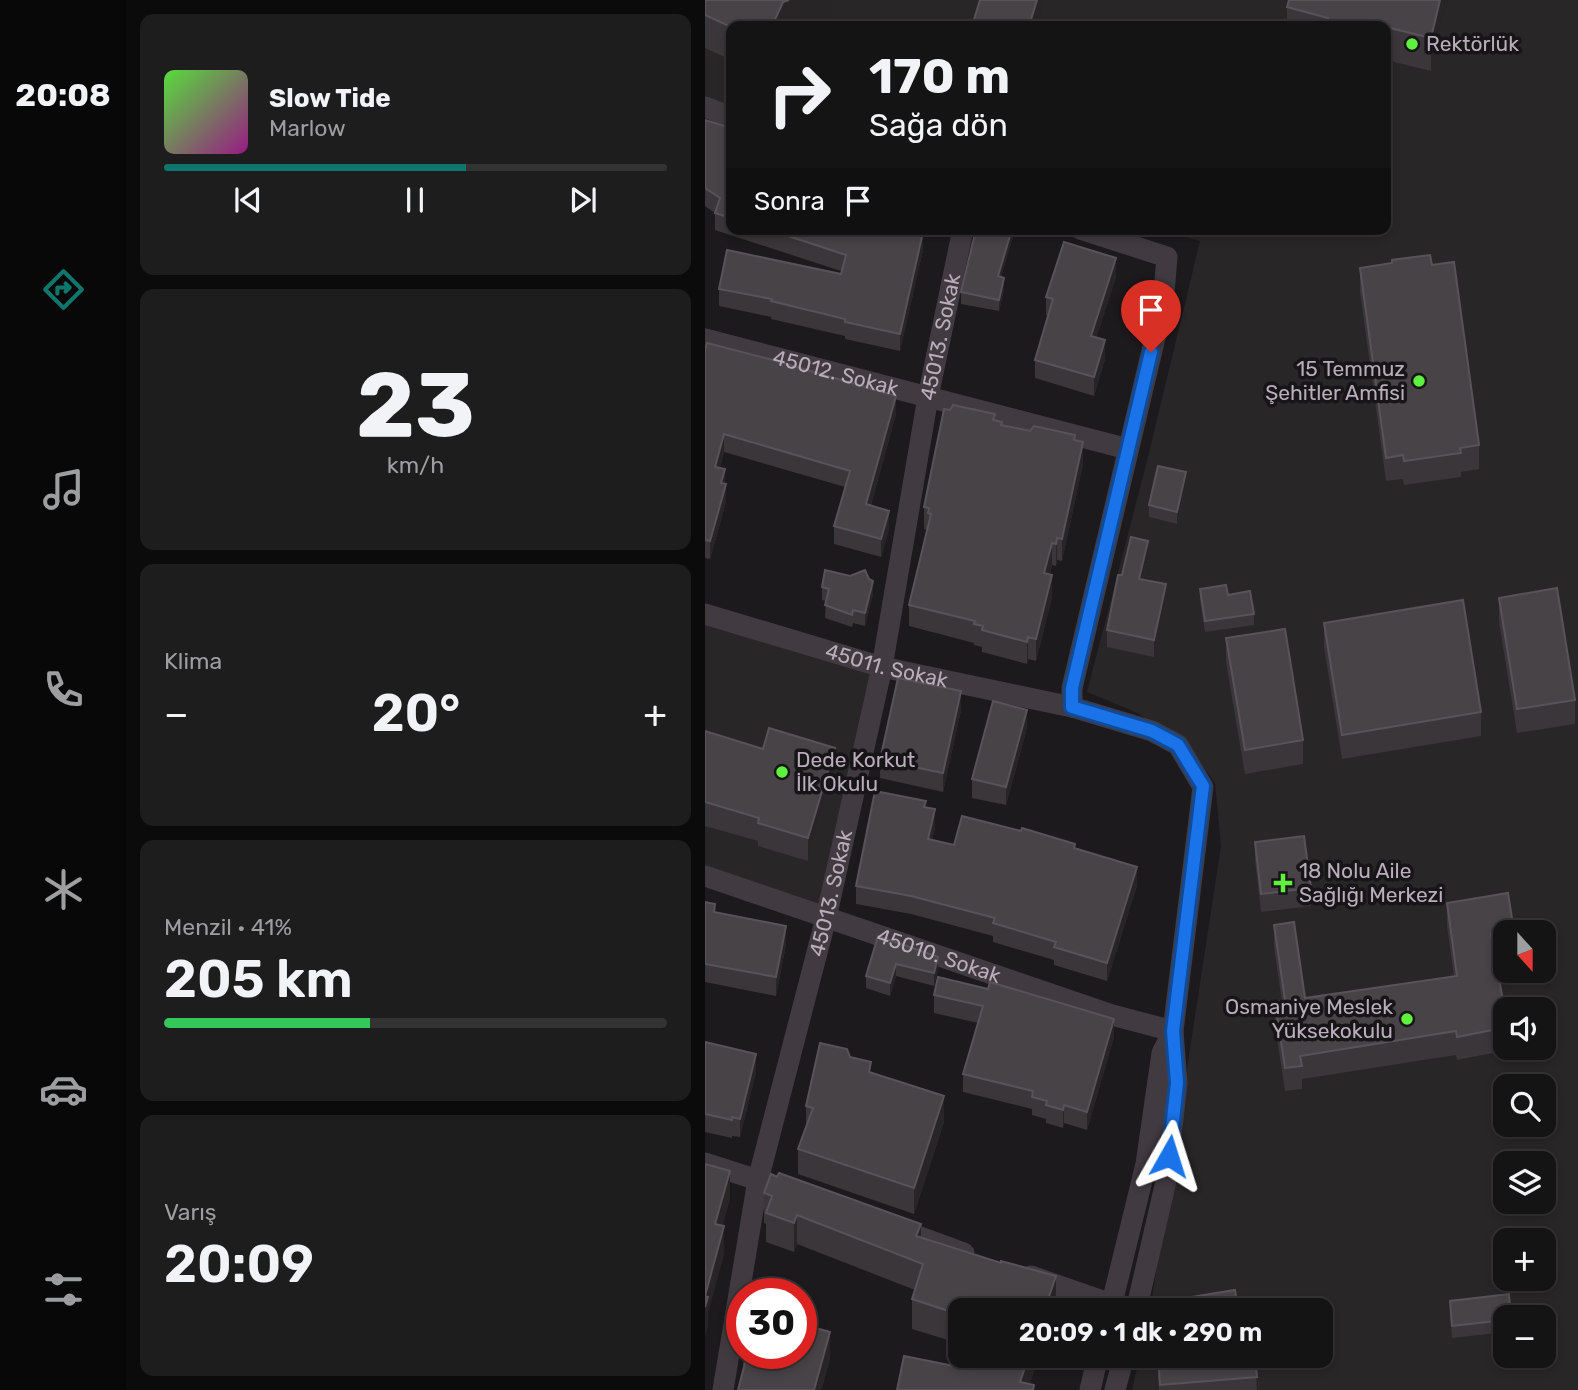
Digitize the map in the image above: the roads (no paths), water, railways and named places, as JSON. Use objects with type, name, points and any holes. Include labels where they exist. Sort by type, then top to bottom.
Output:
[{"type":"street","points":[[705,107],[726,115]]},
{"type":"street","name":"45013. Sokak","points":[[723,1390],[758,1180],[826,918],[882,667],[928,397],[962,235]]},
{"type":"street","points":[[1072,707],[1072,688],[1163,304],[1167,257],[1099,235]]},
{"type":"street","name":"45012. Sokak","points":[[705,339],[1128,449]]},
{"type":"street","name":"45011. Sokak","points":[[705,614],[882,667],[1072,707],[1152,731],[1178,745],[1203,786],[1173,1031]]},
{"type":"street","name":"45010. Sokak","points":[[705,876],[1112,1015],[1173,1031]]},
{"type":"street","points":[[1112,1298],[1146,1164],[1162,1053],[1173,1031]]},
{"type":"street","points":[[1139,1298],[1166,1181],[1177,1083],[1173,1031]]},
{"type":"street","points":[[705,1163],[784,1189]]},
{"type":"street","points":[[876,1222],[980,1258]]},
{"type":"street","points":[[1007,1267],[1087,1298]]},
{"type":"street","points":[[1090,1390],[1095,1368]]},
{"type":"street","points":[[1115,1390],[1121,1368]]},
{"type":"place","name":"Rektörlük","points":[[1412,44]]},
{"type":"place","name":"15 Temmuz Şehitler Amfisi","points":[[1419,381]]},
{"type":"place","name":"Dede Korkut İlk Okulu","points":[[782,772]]},
{"type":"place","name":"18 Nolu Aile Sağlığı Merkezi","points":[[1283,883]]},
{"type":"place","name":"Osmaniye Meslek Yüksekokulu","points":[[1407,1019]]}]
